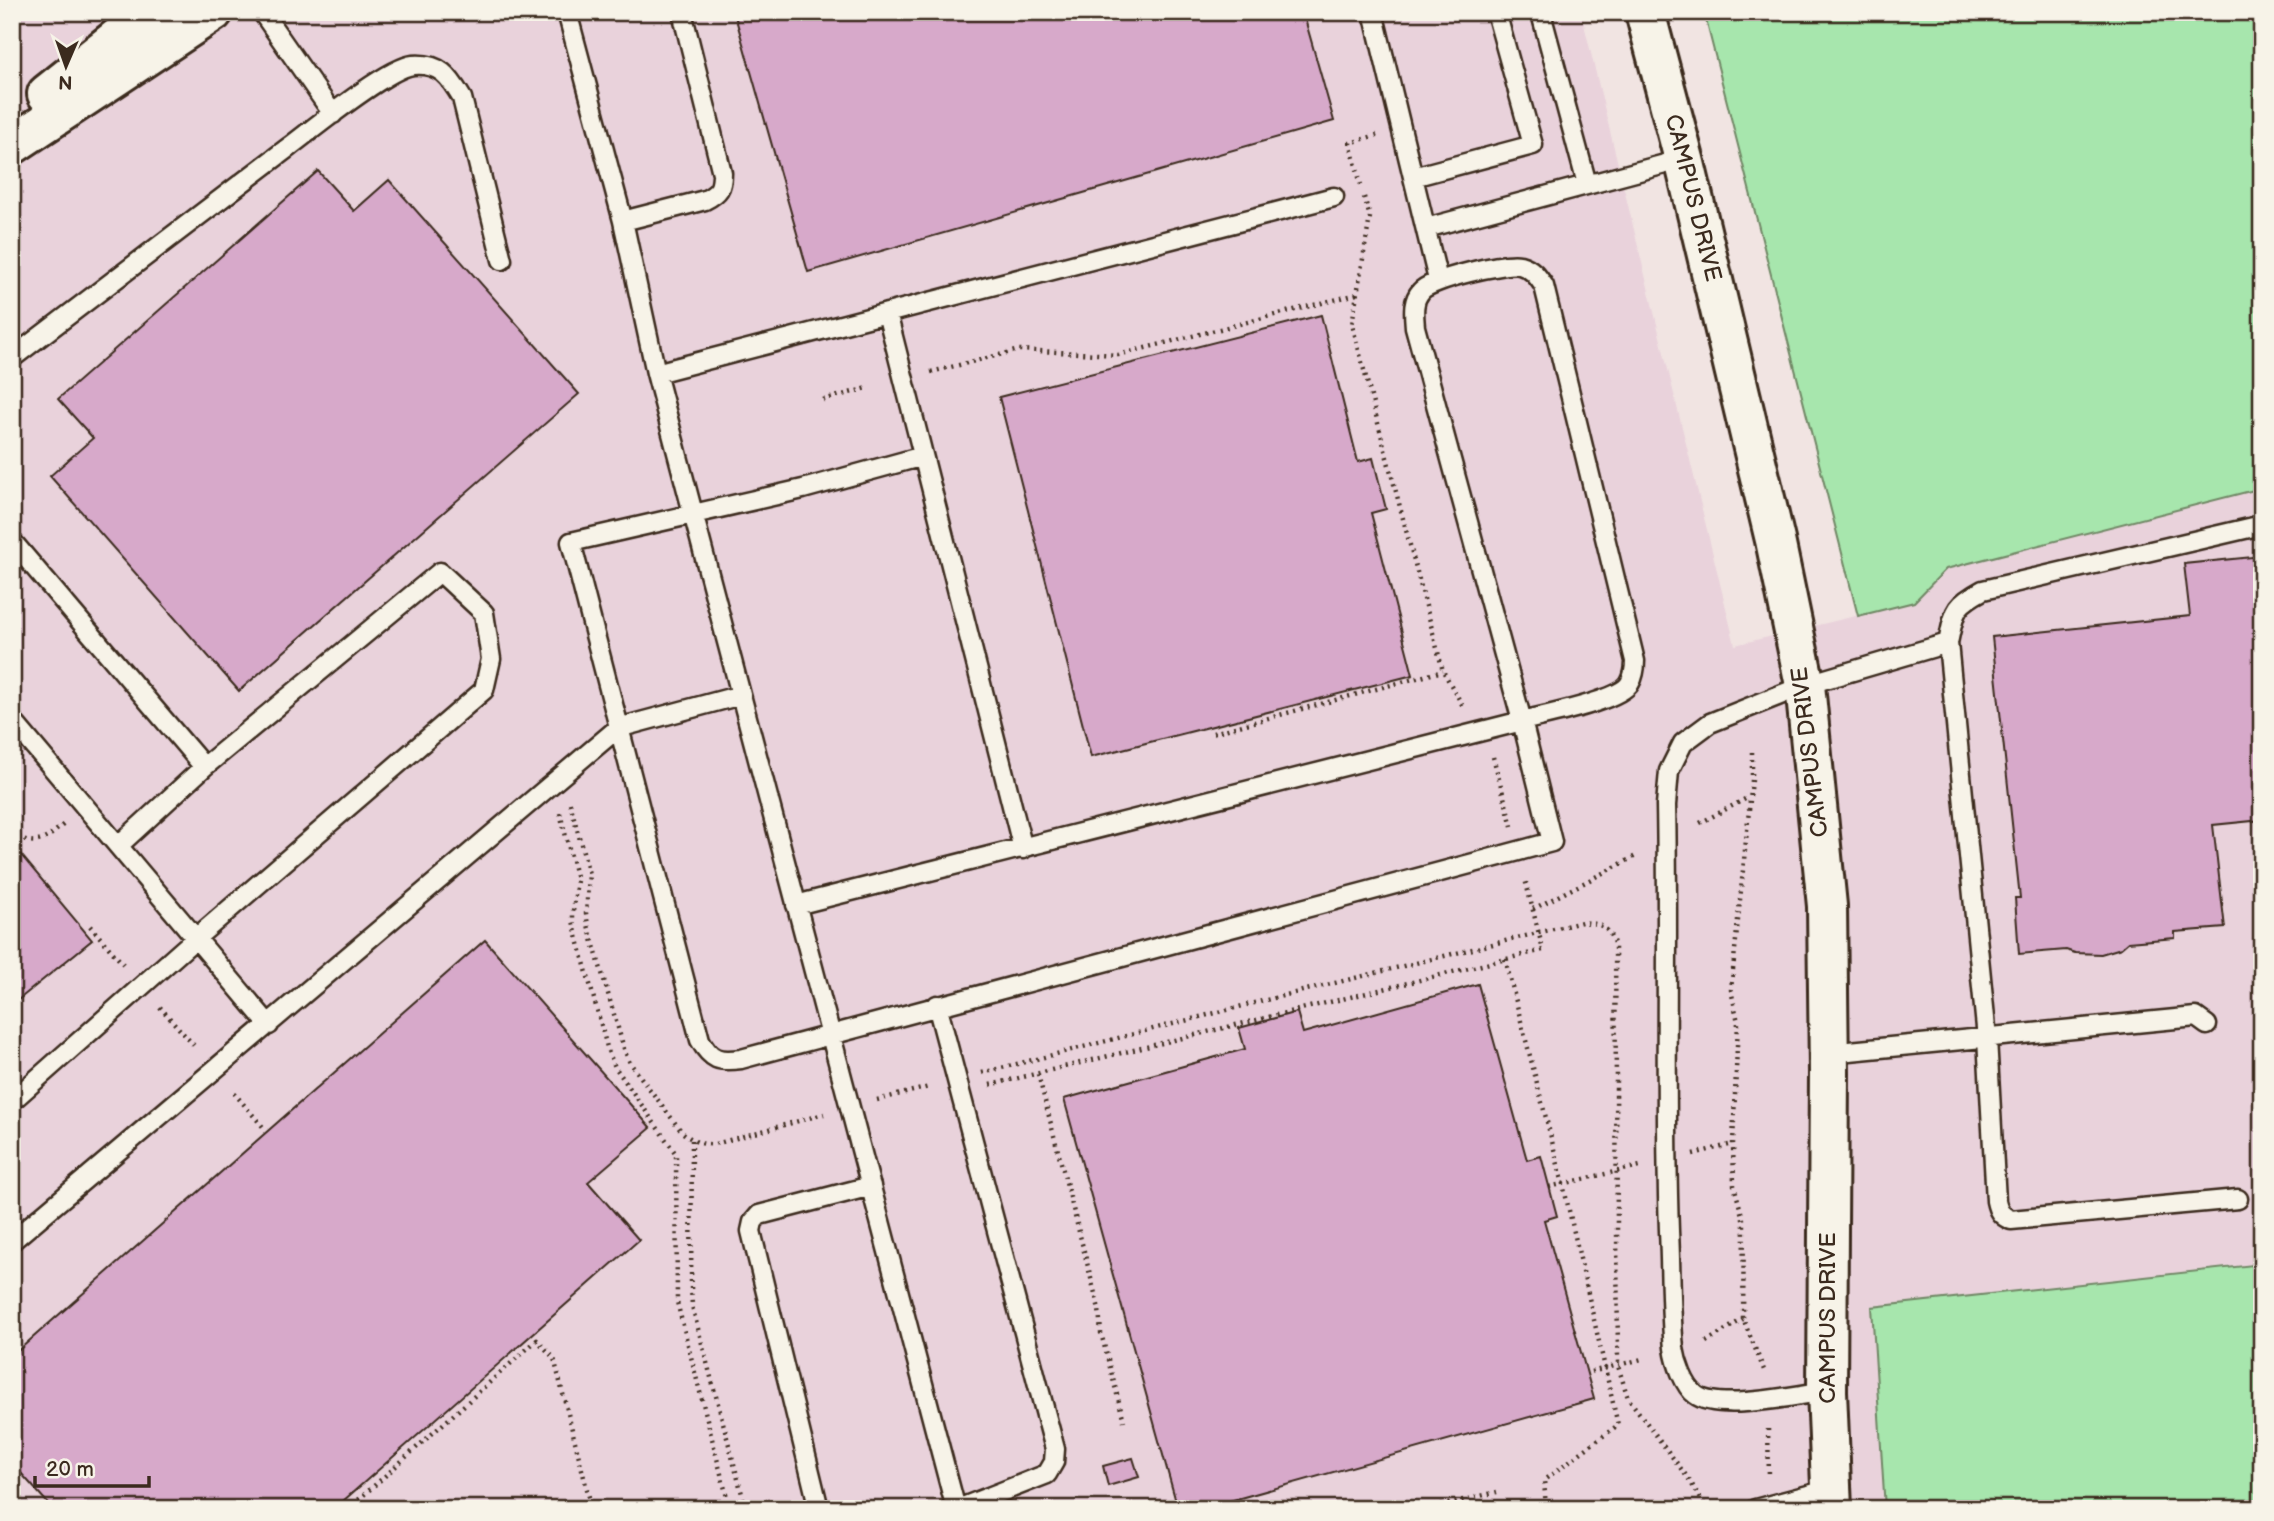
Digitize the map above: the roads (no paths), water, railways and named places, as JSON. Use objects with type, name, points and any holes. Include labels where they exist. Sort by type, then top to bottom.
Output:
[{"type":"street","points":[[12,122],[150,12]]},
{"type":"street","points":[[12,145],[213,12]]},
{"type":"street","name":"CAMPUS DRIVE","points":[[1646,12],[1775,540],[1805,685],[1827,906],[1827,1391],[1831,1499]]},
{"type":"lane","points":[[262,12],[332,114]]},
{"type":"lane","points":[[567,12],[623,221],[656,373],[957,1509],[1047,1474],[1054,1462],[1055,1449],[937,1005]]},
{"type":"lane","points":[[623,221],[705,200],[716,194],[722,186],[722,173],[682,12]]},
{"type":"lane","points":[[1373,12],[1438,280]]},
{"type":"lane","points":[[1413,177],[1533,145],[1496,12]]},
{"type":"lane","points":[[1544,12],[1544,21],[1587,184]]},
{"type":"lane","points":[[12,358],[332,114],[398,68],[414,65],[435,67],[450,78],[462,98],[502,260]]},
{"type":"lane","points":[[1426,228],[1684,159]]},
{"type":"lane","points":[[656,373],[1334,197]]},
{"type":"lane","points":[[796,905],[1522,721],[1619,694],[1630,685],[1634,673],[1635,662],[1544,286],[1536,274],[1520,265],[1438,280],[1423,289],[1415,300],[1415,327],[1522,721],[1552,842],[831,1035],[728,1061],[717,1059],[707,1053],[700,1040],[571,542],[694,516],[923,456]]},
{"type":"lane","points":[[887,313],[1023,849]]},
{"type":"lane","points":[[2238,1199],[2011,1220],[2003,1217],[1996,1201],[1987,1038],[1948,643],[1955,612],[1964,600],[1983,590],[2262,525]]},
{"type":"lane","points":[[12,541],[204,767]]},
{"type":"lane","points":[[12,1101],[484,690],[491,659],[484,613],[440,572],[204,767],[118,846]]},
{"type":"lane","points":[[1827,1391],[1766,1399],[1717,1403],[1707,1401],[1695,1394],[1686,1384],[1674,1350],[1667,1160],[1666,804],[1669,771],[1683,743],[1710,723],[1805,685],[1948,643]]},
{"type":"lane","points":[[12,1241],[618,728],[741,695]]},
{"type":"lane","points":[[12,720],[269,1025]]},
{"type":"lane","points":[[1829,1053],[2196,1017],[2207,1026]]},
{"type":"lane","points":[[819,1509],[751,1231],[753,1222],[760,1215],[870,1186]]},
{"type":"lane","points":[[1762,1507],[1831,1499]]}]
